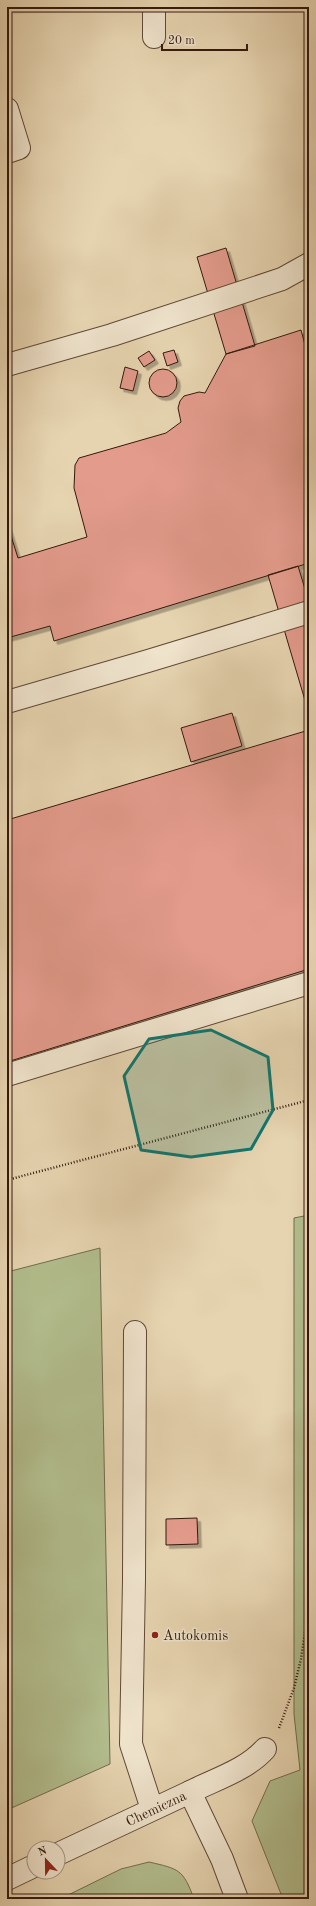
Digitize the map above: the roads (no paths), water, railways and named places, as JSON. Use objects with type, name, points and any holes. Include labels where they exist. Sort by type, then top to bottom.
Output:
[{"type":"street","points":[[154,7],[154,38]]},
{"type":"street","points":[[7,109],[19,148],[7,152]]},
{"type":"street","points":[[7,365],[112,335],[282,279],[309,264]]},
{"type":"street","points":[[7,702],[309,612]]},
{"type":"street","points":[[7,1076],[309,983]]},
{"type":"street","points":[[135,1332],[134,1572],[131,1744],[152,1809]]},
{"type":"street","points":[[190,1792],[247,1765],[257,1758],[266,1748]]},
{"type":"street","name":"Chemiczna","points":[[66,1850],[190,1792],[222,1860],[237,1899]]},
{"type":"street","points":[[7,1878],[26,1870]]},
{"type":"place","name":"Autokomis","points":[[155,1635]]}]
